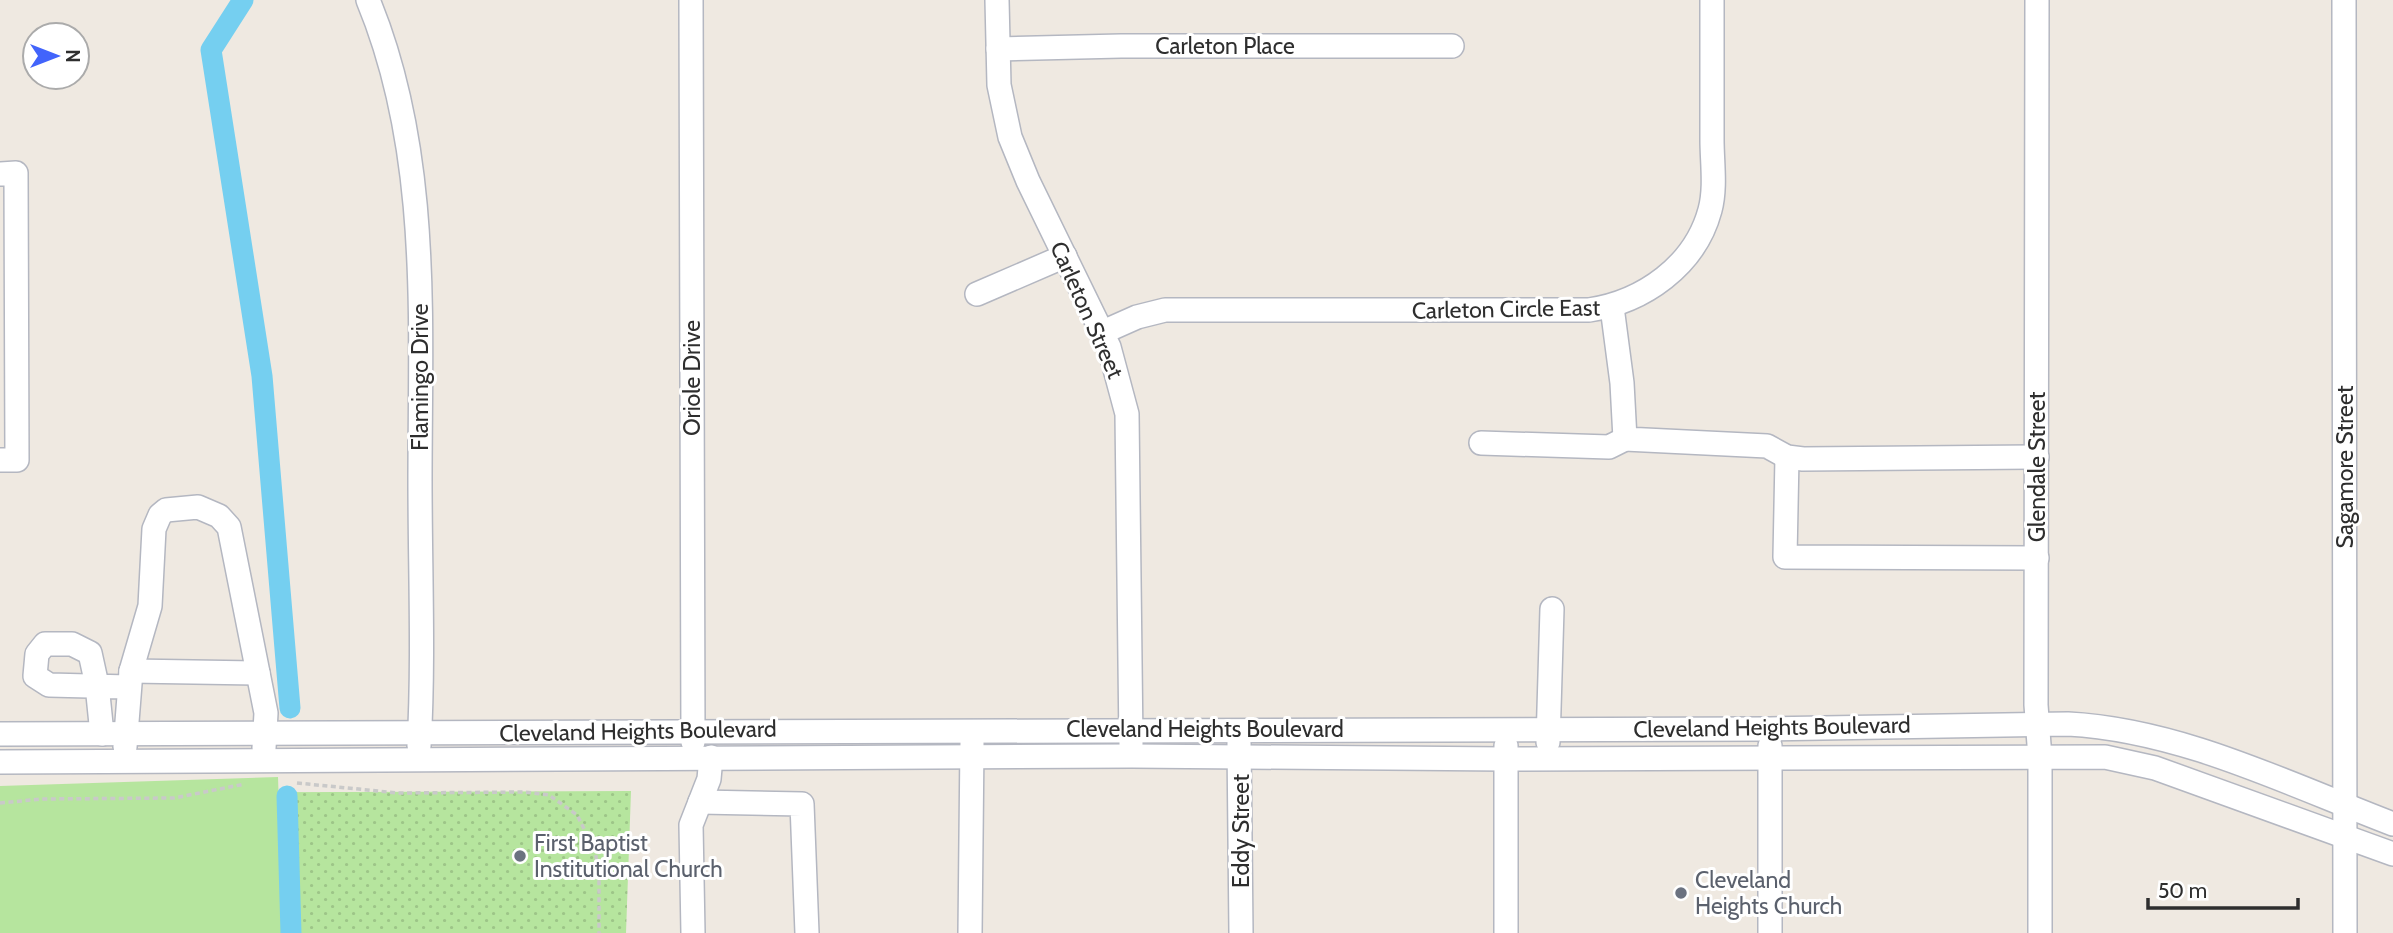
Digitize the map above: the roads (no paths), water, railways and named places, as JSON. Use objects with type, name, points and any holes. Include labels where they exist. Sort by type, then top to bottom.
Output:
[{"type":"street","name":"Flamingo Drive","points":[[368,0],[390,65],[402,115],[416,218],[420,298],[418,760]]},
{"type":"street","name":"Oriole Drive","points":[[691,0],[693,730],[709,779],[691,825],[693,933]]},
{"type":"street","name":"Carleton Street","points":[[998,0],[999,85],[1010,137],[1109,347],[1127,414],[1132,756]]},
{"type":"street","name":"Carleton Circle East","points":[[1101,333],[1137,317],[1165,310],[1589,310],[1612,307],[1648,291],[1674,270],[1695,243],[1710,210],[1712,0]]},
{"type":"street","name":"Glendale Street","points":[[2037,0],[2036,558],[2040,933]]},
{"type":"street","name":"Sagamore Street","points":[[2344,0],[2345,933]]},
{"type":"street","name":"Carleton Place","points":[[998,49],[1121,46],[1452,46]]},
{"type":"street","points":[[0,174],[16,173],[17,460],[0,460]]},
{"type":"street","points":[[976,294],[1065,257]]},
{"type":"street","points":[[1612,307],[1622,383],[1625,439]]},
{"type":"street","points":[[1481,443],[1609,447],[1625,439],[1767,446],[1787,457],[2036,457]]},
{"type":"street","points":[[1787,457],[1785,557],[2036,558]]},
{"type":"street","points":[[114,734],[150,606],[154,529],[160,515],[166,510],[198,507],[219,516],[229,527],[267,713],[264,760]]},
{"type":"street","points":[[1548,759],[1552,609]]},
{"type":"street","points":[[124,761],[97,685],[130,679],[258,673]]},
{"type":"street","name":"Cleveland Heights Boulevard","points":[[0,734],[1770,729],[2037,724],[2108,726],[2163,738],[2393,824]]},
{"type":"street","points":[[1506,729],[1506,933]]},
{"type":"street","points":[[1770,729],[1770,933]]},
{"type":"street","points":[[970,933],[972,730]]},
{"type":"street","name":"Eddy Street","points":[[1239,730],[1241,933]]},
{"type":"street","name":"Cleveland Heights Boulevard","points":[[0,762],[702,757],[1132,756],[1505,760],[2105,757],[2155,768],[2393,854]]},
{"type":"street","points":[[700,802],[802,804],[807,933]]},
{"type":"waterway","points":[[243,0],[211,50],[262,376],[290,708]]},
{"type":"waterway","points":[[287,796],[291,933]]},
{"type":"place","name":"First Baptist Institutional Church","points":[[520,856]]},
{"type":"place","name":"Cleveland Heights Church","points":[[1681,893]]}]
